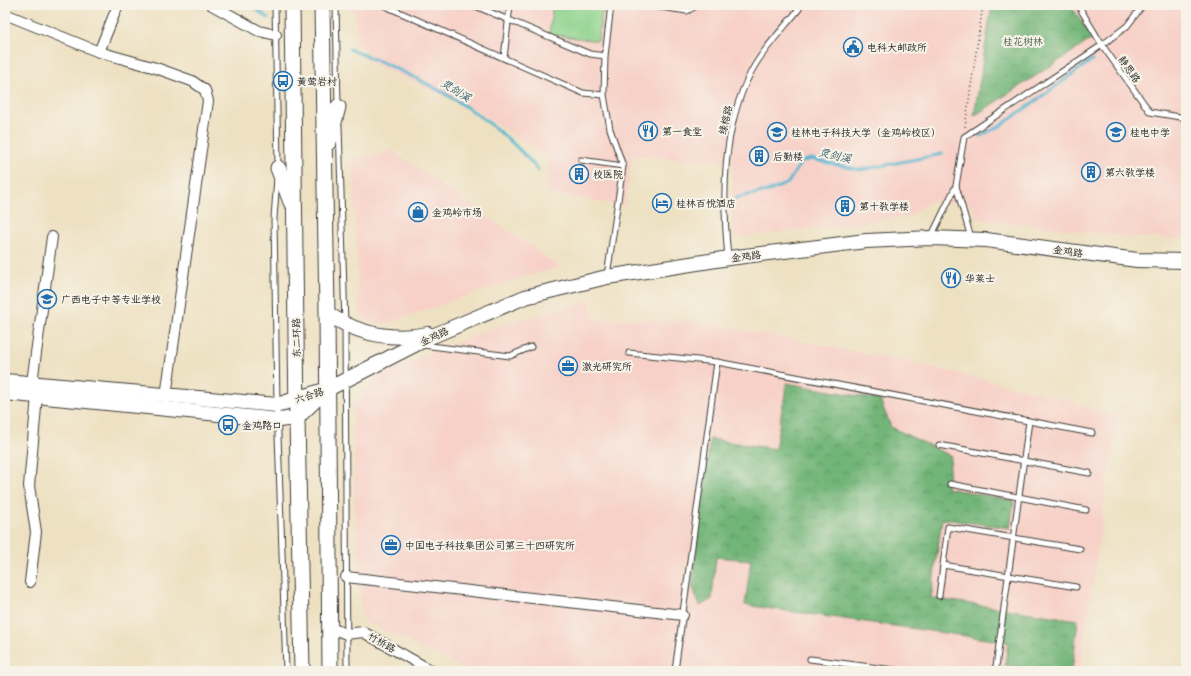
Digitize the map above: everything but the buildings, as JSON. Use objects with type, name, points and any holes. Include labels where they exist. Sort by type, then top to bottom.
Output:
[{"type":"main road","name":"东二环路","points":[[292,5],[297,418],[302,671]]},
{"type":"main road","points":[[322,5],[328,389],[330,671]]},
{"type":"main road","points":[[324,156],[338,107]]},
{"type":"main road","points":[[278,168],[295,212]]},
{"type":"main road","name":"金鸡路","points":[[328,389],[415,344],[525,297],[607,277],[729,258],[866,242],[931,238],[972,239],[1137,260],[1186,261]]},
{"type":"main road","points":[[327,313],[345,325],[365,333],[387,336],[422,335],[444,331]]},
{"type":"main road","name":"六合路","points":[[5,381],[36,390],[278,420],[297,418],[328,389]]},
{"type":"main road","name":"六合路","points":[[5,393],[36,390],[166,396],[277,405],[297,400],[328,389]]},
{"type":"street","points":[[99,52],[118,5]]},
{"type":"street","points":[[212,5],[259,31],[276,34]]},
{"type":"street","points":[[5,14],[99,52],[156,68],[192,81],[205,90],[208,101],[166,396]]},
{"type":"street","points":[[30,582],[36,532],[29,486],[36,390],[33,375],[52,237]]},
{"type":"street","points":[[346,577],[683,615]]},
{"type":"street","name":"竹桥路","points":[[329,627],[346,634],[363,632],[432,671]]},
{"type":"lane","points":[[275,5],[278,168],[274,218],[277,405],[286,671]]},
{"type":"lane","points":[[336,5],[345,325],[344,380],[347,671]]},
{"type":"lane","points":[[383,5],[583,92],[604,96]]},
{"type":"lane","points":[[473,5],[590,54],[605,56]]},
{"type":"lane","points":[[504,58],[510,5]]},
{"type":"lane","points":[[607,277],[623,166],[610,128],[604,96],[605,56],[611,5]]},
{"type":"lane","points":[[647,5],[687,11],[698,5]]},
{"type":"lane","name":"绿榕路","points":[[729,258],[725,226],[726,162],[731,131],[740,99],[751,72],[765,50],[799,9],[800,5]]},
{"type":"lane","name":"静思路","points":[[1078,5],[1102,45],[1150,112],[1186,118]]},
{"type":"lane","points":[[931,238],[956,186],[964,137],[1102,45],[1127,26],[1143,5]]},
{"type":"lane","points":[[581,160],[623,166]]},
{"type":"lane","points":[[956,186],[972,239]]},
{"type":"lane","points":[[415,344],[510,356],[531,347]]},
{"type":"lane","points":[[629,353],[717,362],[1092,433]]},
{"type":"lane","points":[[675,671],[717,362]]},
{"type":"lane","points":[[992,671],[996,667],[1029,421]]},
{"type":"lane","points":[[939,445],[1089,473]]},
{"type":"lane","points":[[950,484],[1086,510]]},
{"type":"lane","points":[[938,596],[948,527],[1080,549]]},
{"type":"lane","points":[[943,565],[1076,587]]},
{"type":"lane","points":[[810,659],[901,671]]},
{"type":"path","points":[[964,137],[983,5]]},
{"type":"shaded area","name":"桂林电子科技大学（金鸡岭校区）","points":[[353,5],[1186,5],[1186,239],[1130,237],[978,219],[972,206],[930,201],[908,217],[732,238],[732,163],[632,155],[625,206],[545,193],[549,159],[474,109],[367,61],[366,48],[358,46]]},
{"type":"shaded area","name":"金鸡岭市场","points":[[390,149],[560,267],[511,281],[391,322],[372,324],[359,313],[353,157],[380,155]]},
{"type":"shaded area","name":"中国电子科技集团公司第三十四研究所","points":[[590,300],[593,318],[701,322],[910,362],[1070,400],[1073,403],[1117,416],[1080,671],[465,671],[452,662],[362,620],[354,495],[353,404],[375,379],[422,357],[497,326]]},
{"type":"shaded area","points":[[5,410],[10,411],[5,469]]},
{"type":"green space","points":[[553,5],[603,5],[598,41],[549,34]]},
{"type":"green space","name":"桂花树林","points":[[992,5],[1071,5],[1092,39],[974,116]]},
{"type":"green space","points":[[787,383],[880,400],[891,427],[951,456],[947,488],[1014,501],[1010,528],[942,519],[931,598],[1078,620],[1072,671],[1045,671],[1005,665],[1008,642],[745,605],[751,560],[716,557],[712,599],[700,606],[692,586],[710,439],[775,449]]},
{"type":"waterway","name":"灵剑溪","points":[[250,5],[268,18]]},
{"type":"waterway","name":"灵剑溪","points":[[349,49],[401,71],[427,84],[475,113],[498,130],[519,149],[538,170]]},
{"type":"waterway","name":"灵剑溪","points":[[980,136],[1002,125],[1092,60]]},
{"type":"waterway","name":"灵剑溪","points":[[735,198],[772,190],[788,183],[801,162],[811,159],[860,170],[942,154]]},
{"type":"place","name":"电科大邮政所","points":[[853,47]]},
{"type":"place","name":"黄莺岩村","points":[[283,81]]},
{"type":"place","name":"第一食堂","points":[[648,131]]},
{"type":"place","name":"桂林电子科技大学（金鸡岭校区）","points":[[777,132]]},
{"type":"place","name":"桂电中学","points":[[1116,132]]},
{"type":"place","name":"后勤楼","points":[[759,156]]},
{"type":"place","name":"第六教学楼","points":[[1091,172]]},
{"type":"place","name":"校医院","points":[[579,174]]},
{"type":"place","name":"桂林百悦酒店","points":[[662,203]]},
{"type":"place","name":"第十教学楼","points":[[845,206]]},
{"type":"place","name":"金鸡岭市场","points":[[418,212]]},
{"type":"place","name":"华莱士","points":[[951,278]]},
{"type":"place","name":"广西电子中等专业学校","points":[[47,299]]},
{"type":"place","name":"激光研究所","points":[[568,366]]},
{"type":"place","name":"金鸡路口","points":[[228,425]]},
{"type":"place","name":"中国电子科技集团公司第三十四研究所","points":[[391,545]]}]
